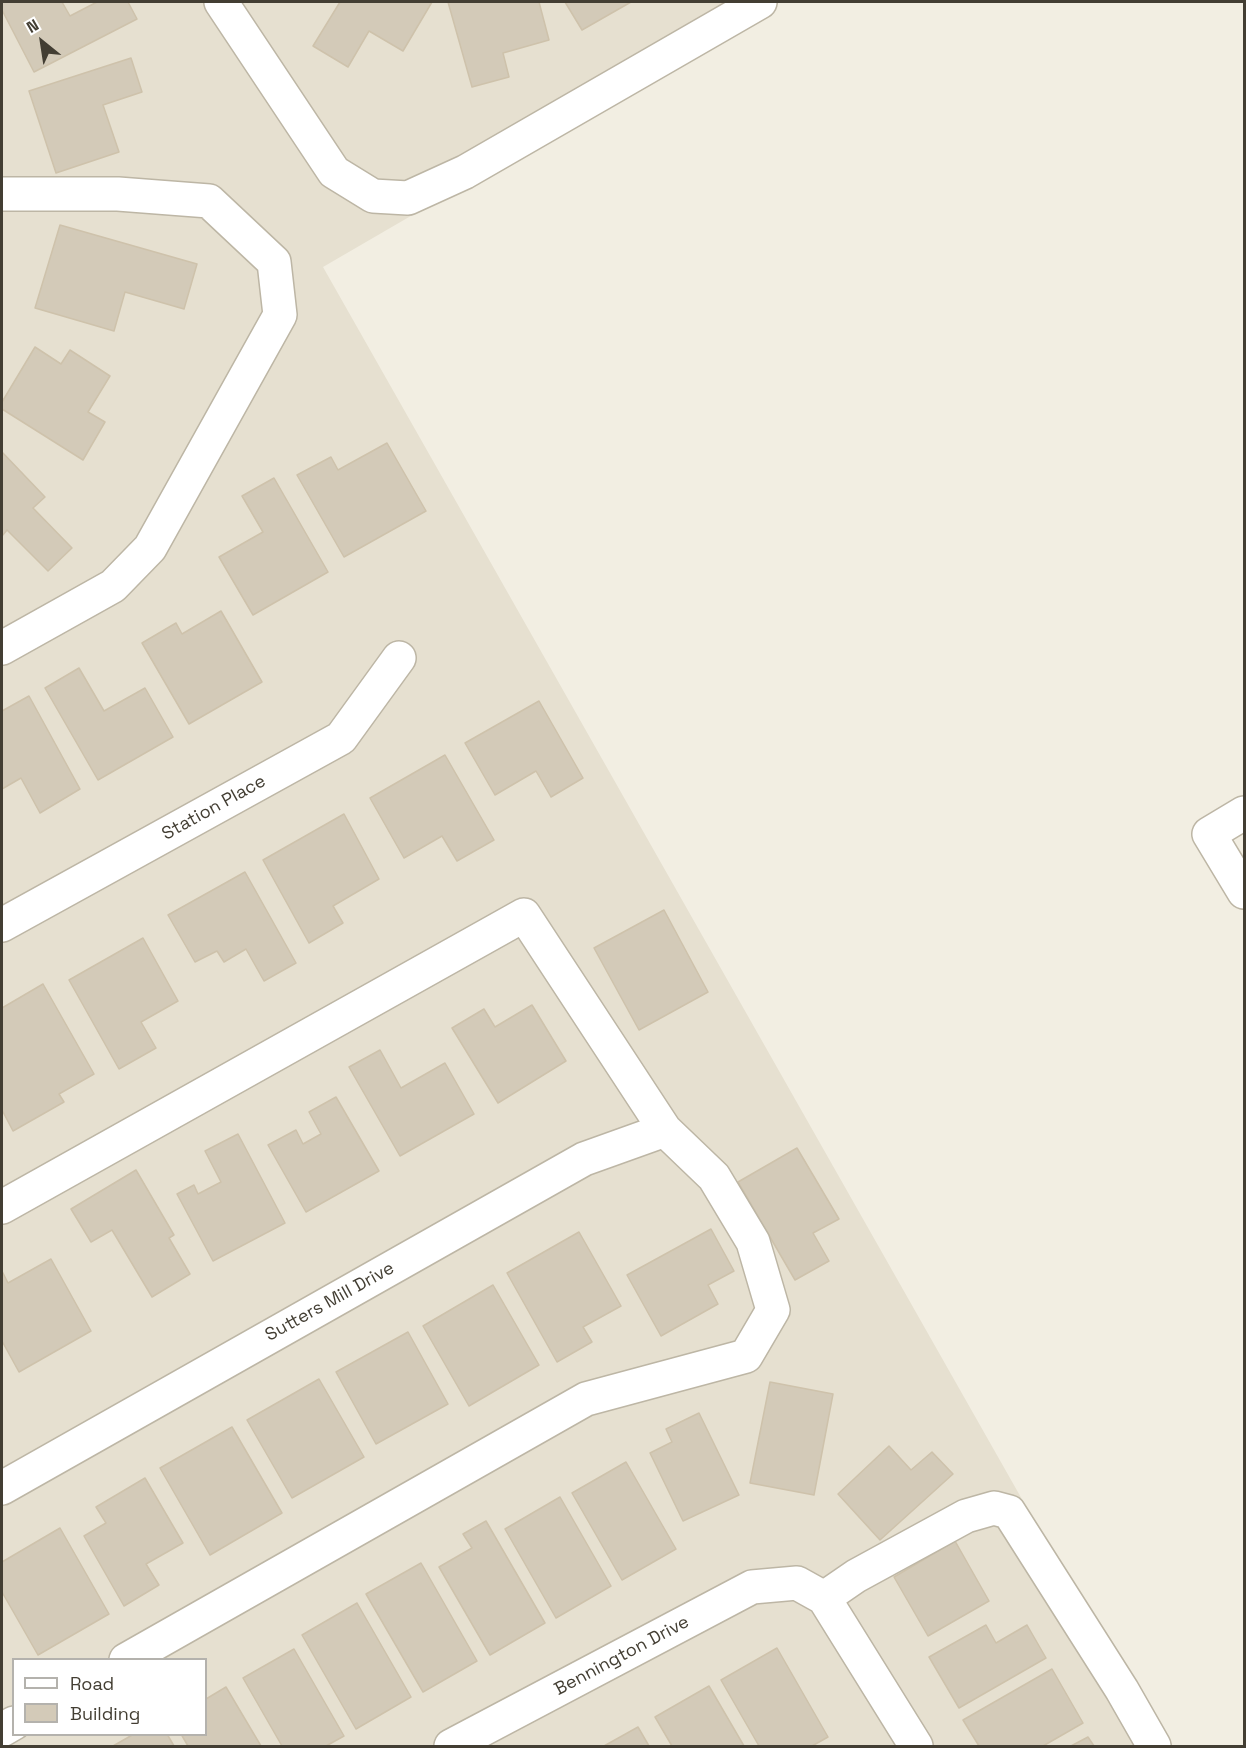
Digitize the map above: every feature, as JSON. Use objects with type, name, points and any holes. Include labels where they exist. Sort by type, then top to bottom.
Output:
[{"type":"street","points":[[221,2],[334,172],[373,196],[408,198],[465,172],[760,2]]},
{"type":"street","points":[[2,194],[118,194],[209,201],[274,262],[280,315],[150,548],[113,586],[2,648]]},
{"type":"street","name":"Station Place","points":[[2,925],[341,738],[399,658]]},
{"type":"street","points":[[1245,813],[1209,834],[1245,892]]},
{"type":"street","points":[[2,1207],[524,915],[666,1130],[714,1177],[753,1242],[773,1310],[746,1356],[586,1399],[128,1658]]},
{"type":"street","name":"Sutters Mill Drive","points":[[4,1479],[584,1159],[666,1130]]},
{"type":"street","points":[[913,1745],[811,1591],[856,1576],[966,1516],[994,1508],[1009,1512],[1122,1690],[1154,1746]]},
{"type":"street","name":"Bennington Drive","points":[[451,1746],[752,1587],[811,1591]]},
{"type":"shaded area","points":[[2,2],[779,2],[323,267],[1162,1746],[2,1746]]},
{"type":"building","points":[[2,2],[62,2],[70,16],[97,2],[128,2],[137,19],[34,72],[2,10]]},
{"type":"building","points":[[340,2],[432,2],[403,51],[369,31],[348,67],[313,46]]},
{"type":"building","points":[[448,2],[539,2],[549,40],[503,53],[509,77],[472,87]]},
{"type":"building","points":[[565,2],[631,2],[582,30]]},
{"type":"building","points":[[131,58],[142,92],[103,105],[119,152],[56,173],[29,91]]},
{"type":"building","points":[[60,225],[197,264],[184,309],[125,292],[114,331],[35,308]]},
{"type":"building","points":[[35,347],[61,364],[70,350],[110,376],[88,412],[105,422],[83,460],[2,409],[2,402]]},
{"type":"building","points":[[387,443],[426,511],[344,557],[297,475],[331,457],[338,470]]},
{"type":"building","points":[[2,452],[45,497],[33,508],[72,548],[48,571],[7,530],[2,536]]},
{"type":"building","points":[[274,478],[328,572],[253,615],[219,557],[263,532],[242,496]]},
{"type":"building","points":[[221,611],[262,682],[189,724],[142,643],[176,623],[182,634]]},
{"type":"building","points":[[79,668],[104,711],[145,688],[173,737],[98,780],[45,688]]},
{"type":"building","points":[[29,696],[80,789],[40,813],[21,778],[2,789],[2,711]]},
{"type":"building","points":[[539,701],[583,778],[551,797],[536,771],[495,795],[465,743]]},
{"type":"building","points":[[445,755],[494,840],[457,861],[442,836],[404,858],[370,798]]},
{"type":"building","points":[[344,814],[379,879],[333,906],[343,923],[309,943],[263,860]]},
{"type":"building","points":[[245,872],[296,963],[264,981],[246,949],[224,962],[217,951],[195,962],[168,915]]},
{"type":"building","points":[[664,910],[708,992],[639,1030],[594,948]]},
{"type":"building","points":[[143,938],[178,1001],[141,1022],[156,1048],[119,1069],[69,980]]},
{"type":"building","points":[[43,984],[94,1074],[59,1094],[64,1102],[13,1131],[2,1110],[2,1008]]},
{"type":"building","points":[[532,1005],[566,1061],[498,1103],[452,1028],[484,1009],[495,1027]]},
{"type":"building","points":[[380,1050],[401,1088],[445,1063],[474,1114],[400,1156],[349,1067]]},
{"type":"building","points":[[336,1097],[379,1171],[306,1212],[268,1145],[296,1130],[303,1144],[321,1134],[309,1112]]},
{"type":"building","points":[[238,1134],[285,1223],[213,1261],[177,1194],[194,1185],[198,1194],[221,1182],[205,1151]]},
{"type":"building","points":[[797,1148],[839,1219],[813,1233],[829,1261],[795,1280],[738,1182]]},
{"type":"building","points":[[136,1170],[174,1235],[169,1238],[190,1274],[152,1297],[112,1230],[91,1242],[71,1209]]},
{"type":"building","points":[[711,1229],[734,1271],[708,1285],[718,1304],[661,1336],[627,1275]]},
{"type":"building","points":[[579,1232],[621,1306],[583,1327],[592,1342],[557,1362],[507,1273]]},
{"type":"building","points":[[51,1259],[91,1331],[19,1372],[2,1341],[2,1271],[8,1283]]},
{"type":"building","points":[[493,1285],[539,1365],[469,1406],[423,1326]]},
{"type":"building","points":[[408,1332],[448,1404],[376,1444],[336,1372]]},
{"type":"building","points":[[319,1379],[364,1457],[292,1498],[247,1420]]},
{"type":"building","points":[[770,1382],[833,1394],[814,1495],[750,1483]]},
{"type":"building","points":[[699,1413],[739,1495],[683,1521],[650,1453],[672,1442],[666,1429]]},
{"type":"building","points":[[232,1427],[282,1513],[210,1555],[160,1468]]},
{"type":"building","points":[[889,1446],[911,1470],[932,1452],[953,1474],[880,1540],[838,1494]]},
{"type":"building","points":[[626,1462],[676,1549],[622,1580],[572,1493]]},
{"type":"building","points":[[145,1478],[183,1543],[146,1564],[159,1585],[124,1606],[84,1536],[106,1523],[96,1507]]},
{"type":"building","points":[[560,1497],[611,1586],[556,1618],[505,1529]]},
{"type":"building","points":[[486,1521],[545,1623],[490,1655],[439,1567],[472,1548],[463,1534]]},
{"type":"building","points":[[60,1528],[109,1614],[38,1655],[2,1592],[2,1562]]},
{"type":"building","points":[[955,1541],[989,1601],[928,1636],[894,1577]]},
{"type":"building","points":[[421,1563],[477,1661],[423,1692],[366,1594]]},
{"type":"building","points":[[357,1603],[411,1697],[356,1729],[302,1635]]},
{"type":"building","points":[[986,1625],[996,1643],[1027,1625],[1046,1658],[959,1708],[929,1657]]},
{"type":"building","points":[[777,1648],[828,1737],[812,1746],[759,1746],[721,1680]]},
{"type":"building","points":[[294,1649],[344,1736],[326,1746],[282,1746],[243,1678]]},
{"type":"building","points":[[1052,1669],[1083,1723],[1043,1746],[979,1746],[963,1720]]},
{"type":"building","points":[[709,1686],[744,1746],[672,1746],[655,1717]]},
{"type":"building","points":[[226,1687],[261,1746],[188,1746],[182,1736],[207,1736],[207,1698]]},
{"type":"building","points":[[638,1727],[649,1746],[604,1746]]},
{"type":"building","points":[[130,1736],[168,1736],[174,1746],[113,1746]]},
{"type":"building","points":[[1088,1737],[1094,1746],[1071,1746]]}]
